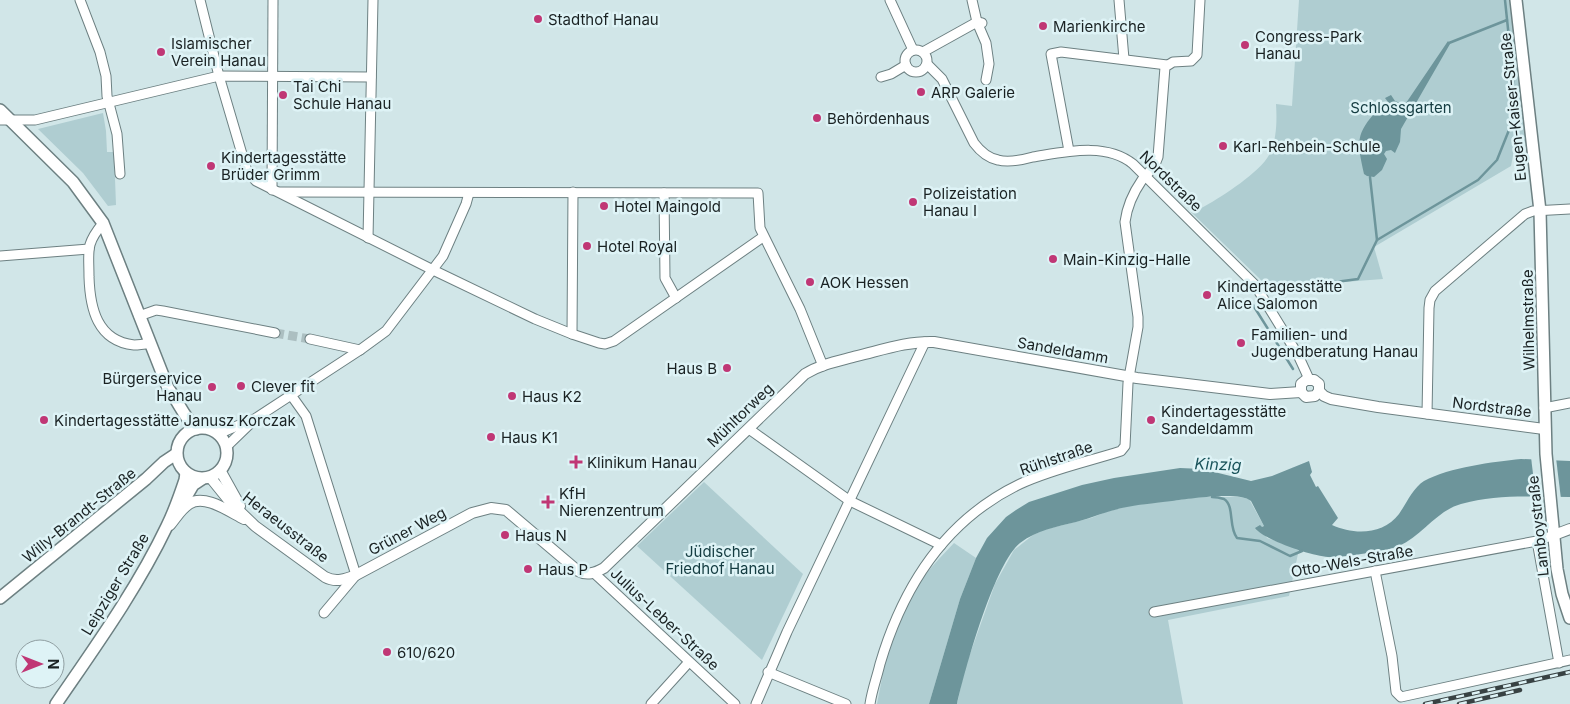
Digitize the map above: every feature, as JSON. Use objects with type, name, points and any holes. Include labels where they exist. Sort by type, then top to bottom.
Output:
[{"type":"main road","name":"Eugen-Kaiser-Straße","points":[[1516,0],[1540,211]]},
{"type":"main road","points":[[0,110],[5,120],[72,182],[103,223],[168,388],[171,402],[184,435]]},
{"type":"main road","name":"Wilhelmstraße","points":[[1540,211],[1544,340],[1544,429]]},
{"type":"main road","points":[[168,388],[191,424],[196,428]]},
{"type":"main road","points":[[167,528],[193,485],[206,478],[220,470],[227,457],[226,447],[218,434],[207,428],[196,428],[184,435],[178,444],[181,464],[193,477],[206,478]]},
{"type":"main road","name":"Lamboystraße","points":[[1544,429],[1560,582],[1570,618]]},
{"type":"main road","name":"Willy-Brandt-Straße","points":[[0,598],[146,479],[164,462],[181,464]]},
{"type":"main road","name":"Leipziger Straße","points":[[56,704],[144,571],[167,528],[185,480],[181,464]]},
{"type":"street","points":[[80,0],[100,52],[106,76],[107,96],[117,134],[120,174]]},
{"type":"street","points":[[200,0],[219,76],[247,171],[256,181],[535,319],[599,343],[610,343],[763,237]]},
{"type":"street","points":[[273,0],[275,191]]},
{"type":"street","points":[[368,238],[373,0]]},
{"type":"street","points":[[890,0],[913,50]]},
{"type":"street","points":[[972,0],[986,43],[989,64],[986,80]]},
{"type":"street","points":[[1119,0],[1124,59]]},
{"type":"street","points":[[1069,151],[1051,54],[1061,52],[1167,64],[1192,61],[1197,55],[1200,0]]},
{"type":"street","points":[[913,50],[923,52],[981,23]]},
{"type":"street","points":[[913,50],[906,57],[906,65],[910,70],[916,72],[923,70],[927,64],[926,56],[923,52]]},
{"type":"street","name":"Nordstraße","points":[[927,64],[942,79],[974,143],[989,157],[1001,161],[1069,151],[1090,151],[1117,154],[1129,160],[1254,285],[1298,355],[1309,379],[1317,382],[1319,391],[1324,396],[1331,399],[1427,414],[1544,429]]},
{"type":"street","points":[[1128,376],[1138,327],[1138,318],[1125,222],[1133,193],[1153,169],[1158,156],[1164,72],[1167,64]]},
{"type":"street","points":[[881,76],[890,74],[906,65]]},
{"type":"street","points":[[5,120],[35,120],[219,76],[371,77]]},
{"type":"street","points":[[275,191],[369,193],[758,193],[759,222],[763,237],[796,301],[823,366]]},
{"type":"street","points":[[572,334],[573,192]]},
{"type":"street","points":[[218,434],[256,418],[386,331],[433,270],[448,246],[469,193]]},
{"type":"street","points":[[664,193],[666,282],[676,298]]},
{"type":"street","points":[[1427,414],[1429,308],[1432,295],[1525,214],[1570,208]]},
{"type":"street","points":[[103,223],[91,238],[89,249],[90,300],[105,331],[117,339],[134,345],[150,343]]},
{"type":"street","points":[[0,256],[89,249]]},
{"type":"street","points":[[139,316],[156,310],[275,332]]},
{"type":"street","points":[[310,339],[360,350]]},
{"type":"street","points":[[756,704],[768,672],[925,342]]},
{"type":"street","name":"Sandeldamm","points":[[823,366],[896,346],[925,342],[943,343],[1128,376],[1270,394],[1301,392]]},
{"type":"street","name":"Mühltorweg","points":[[594,573],[604,568],[803,376],[823,366]]},
{"type":"street","name":"Rühlstraße","points":[[870,704],[883,653],[901,606],[914,580],[941,545],[973,514],[1010,489],[1044,474],[1123,449],[1126,441],[1128,376]]},
{"type":"street","points":[[1301,392],[1301,384],[1309,379]]},
{"type":"street","name":"Nordstraße","points":[[1301,392],[1306,397],[1312,398],[1319,391]]},
{"type":"street","points":[[291,395],[306,416],[356,575]]},
{"type":"street","points":[[1544,408],[1570,403]]},
{"type":"street","points":[[226,447],[256,418]]},
{"type":"street","points":[[749,429],[850,501],[941,545]]},
{"type":"street","points":[[220,470],[245,516]]},
{"type":"street","name":"Heraeusstraße","points":[[206,478],[256,526],[326,577]]},
{"type":"street","points":[[167,528],[189,504],[202,500],[256,526]]},
{"type":"street","name":"Julius-Leber-Straße","points":[[472,513],[490,508],[506,510],[578,571],[584,574],[594,573],[735,704]]},
{"type":"street","name":"Grüner Weg","points":[[326,577],[338,580],[356,575],[472,513]]},
{"type":"street","points":[[1554,535],[1570,529]]},
{"type":"street","name":"Otto-Wels-Straße","points":[[1154,612],[1537,541],[1554,535]]},
{"type":"street","points":[[1537,541],[1558,663]]},
{"type":"street","points":[[1375,571],[1392,656],[1396,692],[1401,697],[1570,660]]},
{"type":"street","name":"Grüner Weg","points":[[324,613],[356,575]]},
{"type":"street","points":[[651,704],[689,662]]},
{"type":"street","points":[[768,672],[846,704]]},
{"type":"green space","name":"Schlossgarten","points":[[1299,0],[1511,0],[1526,143],[1515,145],[1511,166],[1374,247],[1383,279],[1266,288],[1260,279],[1191,212],[1203,207],[1240,183],[1258,169],[1269,155],[1275,137],[1276,104],[1292,106]]},
{"type":"green space","points":[[103,113],[107,152],[114,152],[116,205],[108,206],[83,173],[38,129]]},
{"type":"green space","name":"Jüdischer Friedhof Hanau","points":[[704,482],[803,574],[762,660],[637,546]]},
{"type":"green space","points":[[1198,497],[1240,497],[1249,499],[1264,526],[1262,527],[1267,538],[1299,549],[1289,596],[1168,620],[1183,704],[957,704],[965,668],[995,584],[1014,550],[1033,535],[1043,530],[1128,506]]},
{"type":"green space","points":[[954,543],[976,558],[960,599],[929,704],[877,704],[890,643],[901,614],[920,581]]},
{"type":"shaded area","points":[[1448,41],[1450,44],[1401,129],[1400,142],[1395,153],[1391,150],[1386,151],[1384,154],[1387,159],[1382,170],[1374,177],[1367,176],[1364,174],[1359,146],[1365,125],[1378,109],[1381,110],[1388,102],[1385,98],[1391,95],[1395,101],[1403,104],[1406,103]]},
{"type":"shaded area","points":[[1521,459],[1570,461],[1570,497],[1502,497],[1461,504],[1444,512],[1407,542],[1385,550],[1364,554],[1328,557],[1300,551],[1278,542],[1260,533],[1255,528],[1260,525],[1264,526],[1251,501],[1236,496],[1201,497],[1133,506],[1040,532],[1020,543],[1000,572],[982,618],[957,704],[929,704],[960,599],[976,558],[987,538],[1006,517],[1029,502],[1082,485],[1180,468],[1202,469],[1251,481],[1272,476],[1309,461],[1312,472],[1310,475],[1316,487],[1318,486],[1338,518],[1332,525],[1350,530],[1368,531],[1385,526],[1392,521],[1420,484],[1434,476],[1459,469]]},
{"type":"pier","points":[[1531,457],[1556,458],[1561,499],[1536,499]]},
{"type":"waterway","points":[[1276,290],[1358,279],[1377,240],[1478,180],[1497,160],[1515,115],[1514,86],[1505,0]]},
{"type":"waterway","points":[[1449,43],[1507,20]]},
{"type":"waterway","points":[[1370,177],[1377,240]]},
{"type":"waterway","points":[[1253,305],[1293,369]]},
{"type":"waterway","points":[[1212,497],[1224,499],[1227,502],[1231,512],[1234,533],[1237,538],[1260,541],[1290,556],[1302,551],[1299,549]]},
{"type":"tunnel","points":[[275,333],[310,339]]},
{"type":"railway","points":[[1425,704],[1570,672]]},
{"type":"railway","points":[[1459,704],[1520,690]]},
{"type":"place","name":"Stadthof Hanau","points":[[538,19]]},
{"type":"place","name":"Marienkirche","points":[[1043,26]]},
{"type":"place","name":"Congress-Park Hanau","points":[[1245,45]]},
{"type":"place","name":"Islamischer Verein Hanau","points":[[161,52]]},
{"type":"place","name":"ARP Galerie","points":[[921,92]]},
{"type":"place","name":"Tai Chi Schule Hanau","points":[[283,95]]},
{"type":"place","name":"Behördenhaus","points":[[817,118]]},
{"type":"place","name":"Karl-Rehbein-Schule","points":[[1223,146]]},
{"type":"place","name":"Kindertagesstätte Brüder Grimm","points":[[211,166]]},
{"type":"place","name":"Polizeistation Hanau I","points":[[913,202]]},
{"type":"place","name":"Hotel Maingold","points":[[604,206]]},
{"type":"place","name":"Hotel Royal","points":[[587,246]]},
{"type":"place","name":"Main-Kinzig-Halle","points":[[1053,259]]},
{"type":"place","name":"AOK Hessen","points":[[810,282]]},
{"type":"place","name":"Kindertagesstätte Alice Salomon","points":[[1207,295]]},
{"type":"place","name":"Familien- und Jugendberatung Hanau","points":[[1241,343]]},
{"type":"place","name":"Haus B","points":[[727,368]]},
{"type":"place","name":"Clever fit","points":[[241,386]]},
{"type":"place","name":"Bürgerservice Hanau","points":[[212,387]]},
{"type":"place","name":"Haus K2","points":[[512,396]]},
{"type":"place","name":"Kindertagesstätte Janusz Korczak","points":[[44,420]]},
{"type":"place","name":"Kindertagesstätte Sandeldamm","points":[[1151,420]]},
{"type":"place","name":"Haus K1","points":[[491,437]]},
{"type":"place","name":"Klinikum Hanau","points":[[576,462]]},
{"type":"place","name":"KfH Nierenzentrum","points":[[548,502]]},
{"type":"place","name":"Haus N","points":[[505,535]]},
{"type":"place","name":"Haus P","points":[[528,569]]},
{"type":"place","name":"610/620","points":[[387,652]]},
{"type":"water label","name":"Kinzig","points":[[1218,464]]}]
